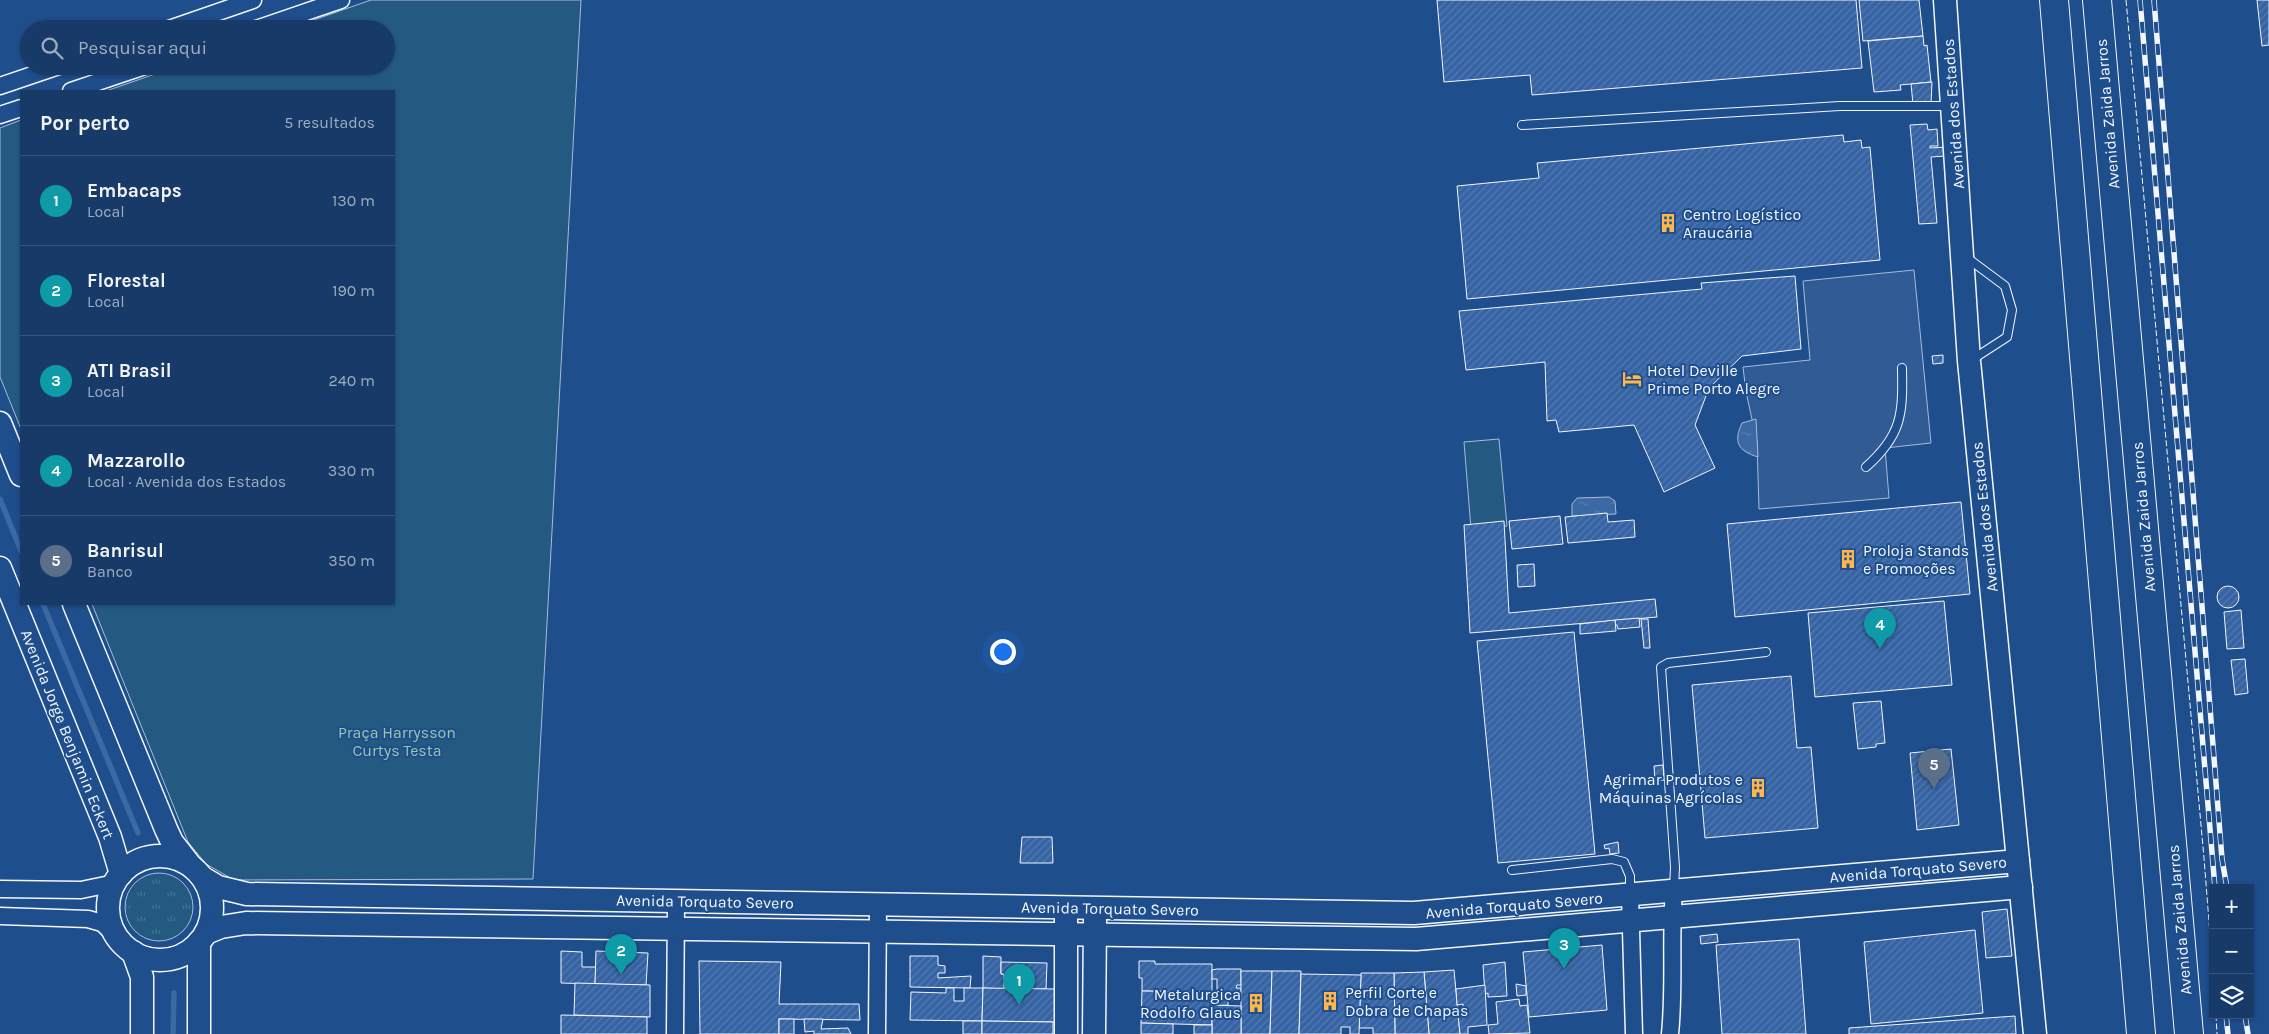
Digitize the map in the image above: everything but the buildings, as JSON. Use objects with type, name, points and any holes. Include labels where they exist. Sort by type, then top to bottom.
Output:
[{"type":"highway","points":[[2054,0],[2141,1034]]},
{"type":"highway","name":"Avenida Zaida Jarros","points":[[2097,0],[2189,1034]]},
{"type":"street","points":[[195,20],[254,0]]},
{"type":"street","points":[[282,20],[341,0]]},
{"type":"street","name":"Avenida dos Estados","points":[[1945,0],[1969,361],[2035,1034]]},
{"type":"street","points":[[0,86],[32,75]]},
{"type":"street","points":[[74,90],[118,75]]},
{"type":"street","points":[[0,115],[20,108]]},
{"type":"street","points":[[0,423],[20,473]]},
{"type":"street","name":"Avenida Jorge Benjamin Eckert","points":[[0,568],[110,837],[118,879]]},
{"type":"street","points":[[74,605],[172,842],[210,890],[211,919],[203,938],[199,1034]]},
{"type":"street","points":[[142,1034],[142,977],[111,924],[108,911],[110,897],[118,879],[133,864],[146,858],[161,856],[176,858],[196,871]]},
{"type":"street","name":"Avenida Torquato Severo","points":[[196,871],[218,887],[247,894],[1414,913],[2018,861]]},
{"type":"street","points":[[1839,903],[1840,876]]},
{"type":"street","points":[[0,889],[81,890],[118,879]]},
{"type":"street","name":"Avenida Torquato Severo","points":[[203,938],[221,927],[246,923],[1416,939],[2021,887]]},
{"type":"street","points":[[1670,1034],[1673,1008],[1672,917],[1674,890]]},
{"type":"street","points":[[1630,894],[1634,1034]]},
{"type":"street","points":[[675,1034],[676,901]]},
{"type":"street","points":[[877,1034],[878,904]]},
{"type":"street","points":[[1066,908],[1066,1034]]},
{"type":"street","points":[[1094,1034],[1095,908]]},
{"type":"street","points":[[1262,937],[1264,911]]},
{"type":"street","points":[[0,916],[88,919],[102,923],[125,945],[150,959],[168,959],[185,954],[203,938]]},
{"type":"lane","points":[[1522,125],[1840,106],[1952,106]]},
{"type":"lane","points":[[1962,254],[2004,286],[2012,310],[2007,337],[1969,361]]},
{"type":"lane","points":[[1866,467],[1879,455],[1899,423],[1903,404],[1902,368]]},
{"type":"lane","points":[[1674,890],[1675,867],[1662,668],[1668,663],[1766,652]]},
{"type":"lane","points":[[1512,870],[1612,859],[1624,862],[1629,870],[1630,894]]},
{"type":"green space","name":"Praça Harrysson Curtys Testa","points":[[371,0],[581,0],[533,879],[234,880],[206,864],[188,842],[92,605],[395,605],[395,90],[109,90],[152,75],[395,75],[395,20],[314,20]]},
{"type":"green space","points":[[20,120],[20,427],[0,377],[0,128]]},
{"type":"green space","points":[[1499,439],[1507,526],[1471,529],[1464,442]]},
{"type":"green space","points":[[159,873],[172,876],[183,883],[190,894],[193,907],[190,920],[183,931],[172,938],[159,941],[146,938],[135,931],[128,920],[125,907],[128,894],[135,883],[146,876]]},
{"type":"shaded area","points":[[1914,270],[1931,443],[1885,448],[1889,498],[1759,509],[1757,442],[1746,392],[1743,367],[1810,360],[1803,281]]},
{"type":"water","points":[[1756,419],[1758,457],[1742,449],[1738,441],[1742,423]]},
{"type":"water","points":[[1609,497],[1615,501],[1616,514],[1572,516],[1572,504],[1577,498]]},
{"type":"waterway","points":[[0,499],[20,549]]},
{"type":"waterway","points":[[43,605],[138,833]]},
{"type":"waterway","points":[[173,1034],[174,993]]},
{"type":"railway","points":[[2140,0],[2215,884]]},
{"type":"railway","points":[[2154,0],[2222,859],[2226,884]]},
{"type":"railway","points":[[2226,1019],[2228,1034]]},
{"type":"railway","points":[[2246,1019],[2248,1034]]},
{"type":"fence","points":[[2126,0],[2210,929]]},
{"type":"fence","points":[[2216,1019],[2217,1034]]},
{"type":"place","name":"Centro Logístico Araucária","points":[[1668,223]]},
{"type":"place","name":"Hotel Deville Prime Porto Alegre","points":[[1632,379]]},
{"type":"place","name":"Proloja Stands e Promoções","points":[[1848,559]]},
{"type":"place","name":"Mazzarollo","points":[[1880,649]]},
{"type":"place","name":"Agrimar Produtos e Máquinas Agrícolas","points":[[1758,788]]},
{"type":"place","name":"Banrisul","points":[[1934,789]]},
{"type":"place","name":"ATI Brasil","points":[[1564,969]]},
{"type":"place","name":"Florestal","points":[[621,975]]},
{"type":"place","name":"Perfil Corte e Dobra de Chapas","points":[[1330,1001]]},
{"type":"place","name":"Metalurgica Rodolfo Glaus","points":[[1256,1003]]},
{"type":"place","name":"Embacaps","points":[[1019,1005]]}]
